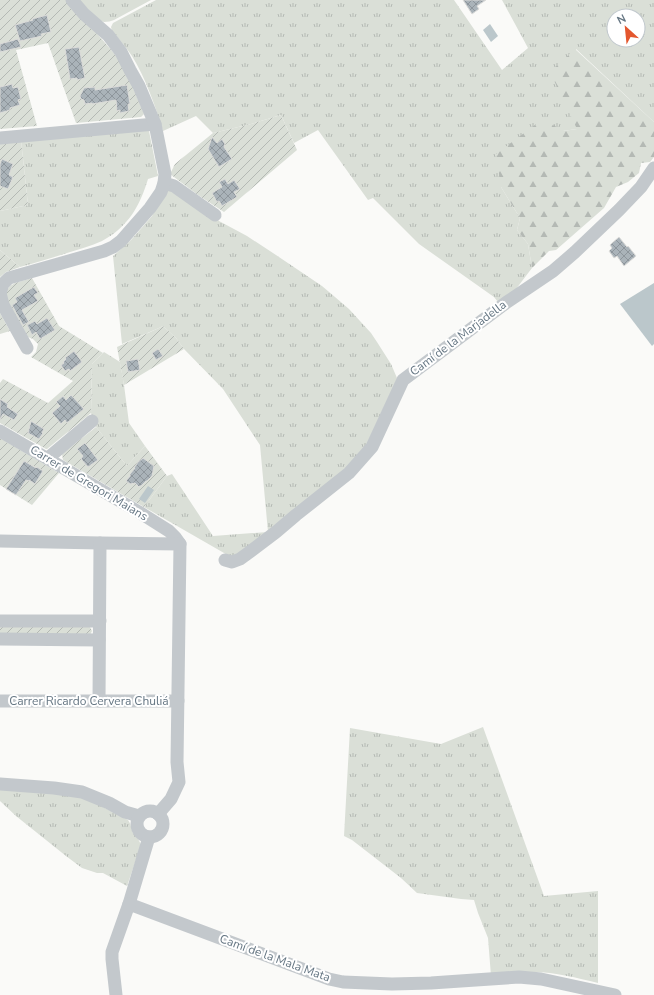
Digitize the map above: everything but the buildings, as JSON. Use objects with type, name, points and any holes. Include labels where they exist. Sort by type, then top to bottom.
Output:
[{"type":"street","points":[[27,348],[3,305],[0,293],[3,284],[9,278],[104,252],[113,247],[150,208],[161,192],[164,183],[165,174],[155,124],[121,52],[108,35],[84,14],[72,0]]},
{"type":"street","points":[[0,138],[155,124]]},
{"type":"street","name":"Camí de la Marjadella","points":[[225,560],[232,562],[240,559],[252,551],[349,473],[372,447],[403,380],[497,310],[553,271],[619,210],[641,187],[654,168]]},
{"type":"street","points":[[164,183],[174,186],[215,215]]},
{"type":"street","points":[[48,458],[92,421]]},
{"type":"street","name":"Carrer de Gregori Maians","points":[[0,431],[139,512],[169,531],[178,540]]},
{"type":"street","points":[[0,541],[100,543],[178,540],[177,762],[179,782],[171,799],[158,814]]},
{"type":"street","points":[[99,701],[100,543]]},
{"type":"street","points":[[0,621],[100,621]]},
{"type":"street","points":[[0,639],[99,640]]},
{"type":"street","name":"Carrer Ricardo Cervera Chuliá","points":[[0,701],[178,701]]},
{"type":"street","points":[[0,784],[54,788],[82,792],[125,812],[138,816],[146,811],[155,812],[162,821],[162,829],[157,835],[149,837],[141,834],[137,823],[138,816]]},
{"type":"street","points":[[116,995],[112,952],[129,904],[149,837]]},
{"type":"street","name":"Camí de la Mala Mata","points":[[129,904],[330,979],[343,982],[392,984],[431,983],[519,977],[541,979],[615,995]]},
{"type":"green space","points":[[0,0],[68,0],[119,59],[129,78],[144,114],[141,117],[76,123],[48,43],[16,50],[37,126],[0,129]]},
{"type":"green space","points":[[79,0],[151,0],[114,20],[104,22],[95,16]]},
{"type":"green space","points":[[156,0],[454,0],[502,70],[528,48],[502,0],[654,0],[654,122],[576,49],[577,129],[563,131],[501,187],[520,218],[517,230],[528,244],[532,268],[516,289],[498,302],[494,297],[419,244],[373,198],[368,200],[318,130],[294,143],[281,115],[213,133],[196,116],[163,131],[142,74],[130,53],[112,31],[111,27],[113,23]]},
{"type":"green space","points":[[575,49],[654,122],[654,157],[650,162],[641,163],[639,173],[628,182],[616,187],[604,208],[556,250],[549,251],[532,268],[528,244],[517,230],[520,218],[501,187],[496,154],[543,119],[563,131],[577,129],[550,72]]},
{"type":"green space","points":[[281,115],[297,150],[224,212],[170,174],[175,164],[213,133]]},
{"type":"green space","points":[[147,129],[149,131],[158,176],[148,179],[137,207],[119,229],[102,241],[20,267],[0,250],[0,211],[28,205],[21,140]]},
{"type":"green space","points":[[21,140],[28,205],[0,211],[0,142]]},
{"type":"green space","points":[[167,189],[219,221],[247,236],[322,286],[349,309],[371,333],[391,364],[397,378],[366,446],[341,474],[249,549],[231,557],[144,507],[167,476],[172,474],[213,536],[268,532],[260,445],[223,389],[163,326],[122,344],[113,256],[131,240],[152,216]]},
{"type":"green space","points":[[0,250],[20,267],[6,272],[0,277]]},
{"type":"green space","points":[[32,278],[59,326],[103,353],[92,364],[91,413],[47,449],[0,423],[0,383],[3,379],[48,403],[73,381],[31,357],[36,352],[38,344],[33,339],[28,337],[7,300],[6,292],[10,286]]},
{"type":"green space","points":[[0,313],[10,331],[0,334]]},
{"type":"green space","points":[[163,326],[176,338],[184,349],[124,385],[117,347]]},
{"type":"green space","points":[[104,352],[120,362],[129,423],[145,446],[127,466],[96,427],[91,413],[92,364]]},
{"type":"green space","points":[[96,427],[127,466],[145,446],[167,476],[144,507],[63,460],[62,454]]},
{"type":"green space","points":[[0,438],[59,473],[32,505],[0,485]]},
{"type":"green space","points":[[0,624],[90,627],[92,631],[90,635],[0,636]]},
{"type":"green space","points":[[483,727],[544,896],[598,891],[598,983],[542,972],[523,972],[491,976],[488,938],[474,900],[417,893],[401,878],[352,840],[344,836],[350,728],[441,744]]},
{"type":"green space","points":[[0,789],[82,796],[128,820],[133,833],[141,845],[127,886],[103,873],[97,873],[82,868],[66,856],[16,816],[0,801]]},
{"type":"shaded area","points":[[490,24],[498,36],[491,42],[483,30]]},
{"type":"shaded area","points":[[654,283],[654,344],[652,346],[620,304]]},
{"type":"shaded area","points":[[148,486],[154,490],[145,503],[139,499]]}]
